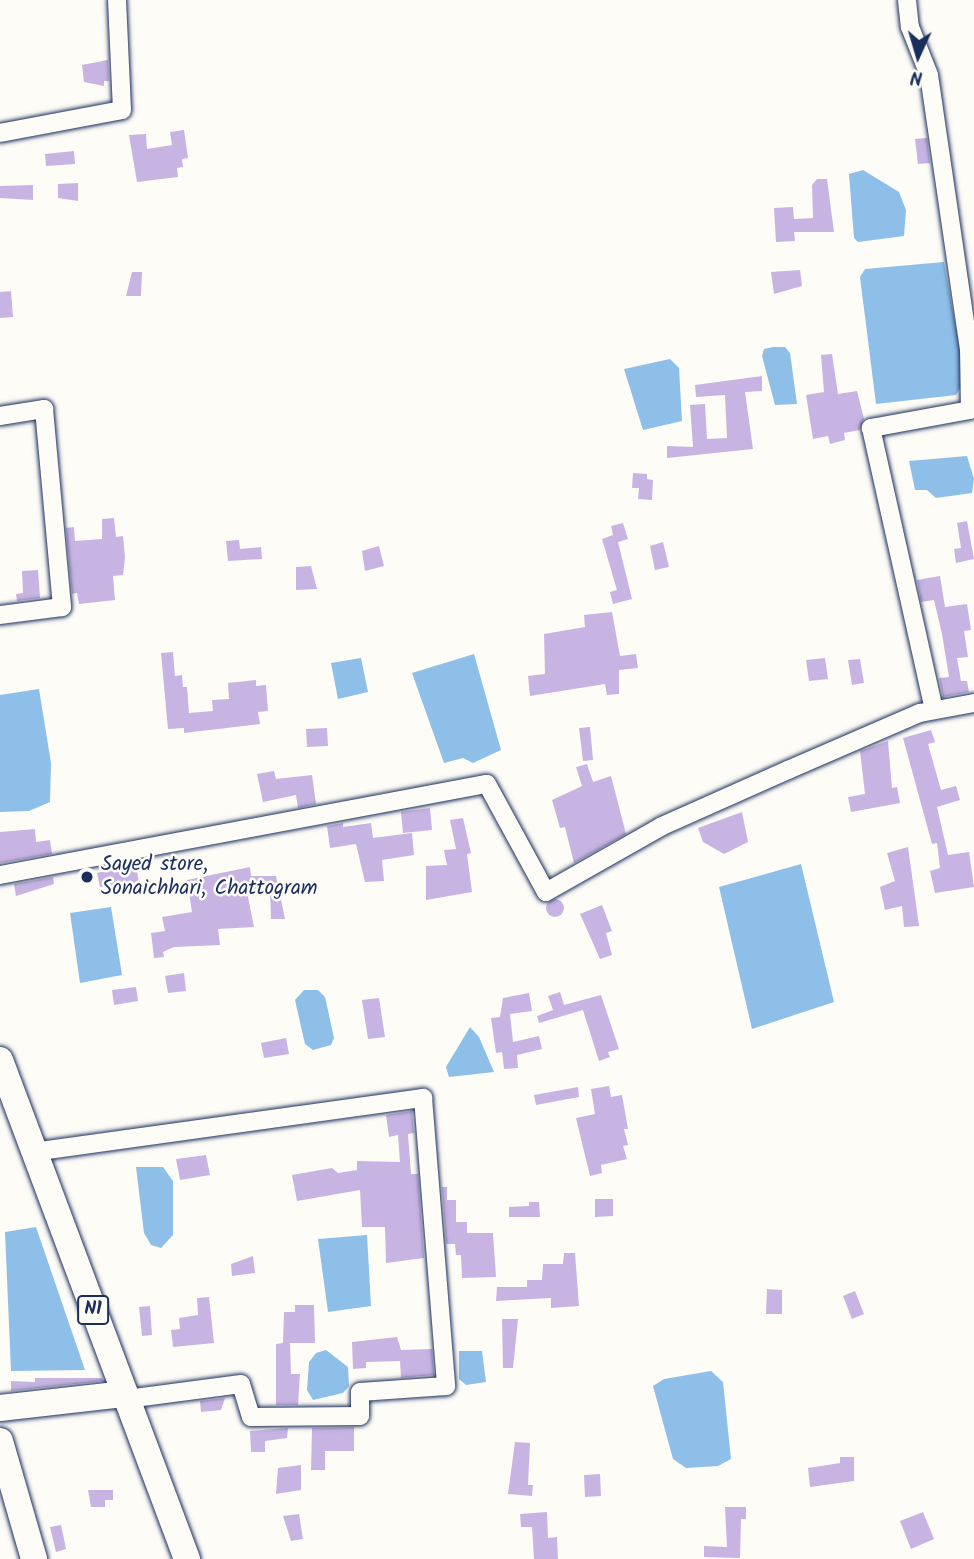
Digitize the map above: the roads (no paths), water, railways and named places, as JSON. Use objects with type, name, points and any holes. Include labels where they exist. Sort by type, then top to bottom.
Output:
[{"type":"highway","name":"N1","points":[[0,1060],[187,1559]]},
{"type":"highway","points":[[0,1408],[126,1396]]},
{"type":"highway","points":[[0,1441],[34,1559]]},
{"type":"street","points":[[0,133],[122,110],[117,0]]},
{"type":"street","points":[[907,0],[910,27],[931,89],[969,348],[970,410],[871,428],[934,710]]},
{"type":"street","points":[[0,416],[44,409],[62,607],[0,615]]},
{"type":"street","points":[[0,875],[486,784],[546,892],[662,826],[934,710],[974,703]]},
{"type":"street","points":[[33,1152],[423,1098],[446,1386],[360,1392],[360,1416],[251,1417],[241,1384],[126,1396]]},
{"type":"water","points":[[863,170],[899,192],[906,210],[904,236],[858,242],[854,238],[849,174]]},
{"type":"water","points":[[944,262],[965,380],[956,395],[876,404],[860,277],[865,269]]},
{"type":"water","points":[[785,347],[790,353],[797,404],[775,405],[762,356],[764,349]]},
{"type":"water","points":[[670,359],[679,368],[682,421],[643,430],[624,369]]},
{"type":"water","points":[[967,456],[974,479],[972,493],[936,498],[927,490],[915,490],[909,461]]},
{"type":"water","points":[[474,654],[501,750],[473,763],[463,758],[444,763],[412,673]]},
{"type":"water","points":[[361,658],[368,692],[338,699],[331,663]]},
{"type":"water","points":[[39,689],[51,763],[50,802],[29,811],[0,812],[0,695]]},
{"type":"water","points":[[801,864],[834,1002],[752,1029],[719,887]]},
{"type":"water","points":[[111,907],[122,975],[80,983],[70,913]]},
{"type":"water","points":[[304,990],[318,990],[325,997],[334,1038],[331,1045],[313,1050],[305,1044],[295,1000]]},
{"type":"water","points":[[470,1027],[479,1037],[494,1072],[449,1077],[446,1067]]},
{"type":"water","points":[[136,1167],[163,1167],[173,1181],[173,1235],[161,1248],[151,1245],[144,1233]]},
{"type":"water","points":[[36,1227],[85,1370],[11,1371],[5,1232]]},
{"type":"water","points":[[367,1235],[371,1306],[328,1312],[318,1239]]},
{"type":"water","points":[[326,1350],[348,1367],[349,1386],[343,1393],[313,1400],[307,1390],[309,1362],[316,1353]]},
{"type":"water","points":[[459,1351],[482,1351],[486,1382],[466,1385],[459,1379]]},
{"type":"water","points":[[711,1371],[723,1382],[731,1459],[718,1466],[686,1468],[673,1459],[653,1386],[664,1379]]},
{"type":"place","name":"Sayed store, Sonaichhari, Chattogram","points":[[87,877]]}]
